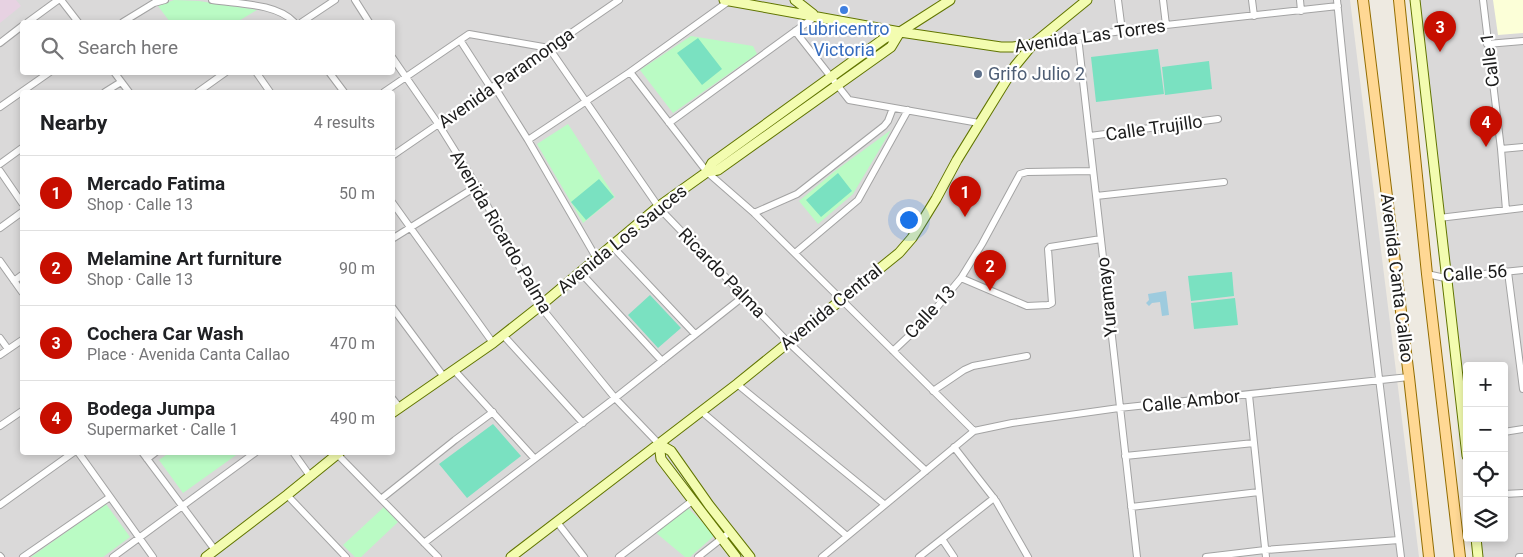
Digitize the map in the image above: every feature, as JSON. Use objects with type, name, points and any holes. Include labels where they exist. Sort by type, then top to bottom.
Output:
[{"type":"main road","name":"Avenida Canta Callao","points":[[1363,0],[1429,557]]},
{"type":"main road","name":"Avenida Canta Callao","points":[[1399,0],[1427,274],[1460,557]]},
{"type":"street","points":[[31,20],[60,0],[76,20]]},
{"type":"street","points":[[126,20],[154,4],[165,0]]},
{"type":"street","points":[[212,0],[267,8],[287,16],[292,20]]},
{"type":"street","points":[[305,20],[335,0]]},
{"type":"street","points":[[355,0],[368,20]]},
{"type":"street","name":"Avenida Paramonga","points":[[395,154],[619,0]]},
{"type":"street","points":[[528,140],[630,72],[727,0]]},
{"type":"street","name":"Avenida Las Torres","points":[[727,0],[900,32],[1006,47],[1166,25],[1301,11],[1338,3]]},
{"type":"street","points":[[669,123],[816,16],[795,0]]},
{"type":"street","name":"Avenida Los Sauces","points":[[396,411],[503,335],[540,306],[658,207],[706,172],[712,163],[885,38],[900,32],[950,0]]},
{"type":"street","name":"Avenida Central","points":[[511,557],[737,384],[899,253],[912,238],[979,123],[1015,66],[1033,44],[1087,0]]},
{"type":"street","points":[[1118,0],[1122,31]]},
{"type":"street","points":[[1163,0],[1166,25]]},
{"type":"street","points":[[1252,0],[1254,16]]},
{"type":"street","points":[[1300,0],[1301,11]]},
{"type":"street","points":[[1415,0],[1438,218],[1463,415]]},
{"type":"street","name":"Calle 1","points":[[1483,0],[1501,149],[1506,210]]},
{"type":"street","name":"Avenida Canta Callao","points":[[1338,3],[1379,381],[1401,557]]},
{"type":"street","points":[[0,43],[20,28]]},
{"type":"street","points":[[795,31],[849,100],[979,123]]},
{"type":"street","name":"Avenida Los Sauces","points":[[706,172],[718,170],[837,87],[891,47],[900,32]]},
{"type":"street","points":[[387,90],[469,34],[549,48]]},
{"type":"street","name":"Yuramayo","points":[[1078,37],[1137,557]]},
{"type":"street","points":[[460,40],[528,140],[597,259]]},
{"type":"street","points":[[1487,44],[1523,41]]},
{"type":"street","name":"Ricardo Palma","points":[[549,48],[658,207],[788,342],[926,471]]},
{"type":"street","name":"Avenida Ricardo Palma","points":[[395,61],[439,124],[477,186],[540,306],[615,398],[659,444],[671,451],[750,557]]},
{"type":"street","points":[[630,72],[706,172],[754,213],[974,431],[884,504],[826,556]]},
{"type":"street","points":[[24,90],[46,75]]},
{"type":"street","points":[[116,75],[127,90]]},
{"type":"street","points":[[204,90],[222,75]]},
{"type":"street","points":[[258,75],[269,90]]},
{"type":"street","points":[[332,75],[343,90]]},
{"type":"street","points":[[108,90],[121,82]]},
{"type":"street","points":[[0,107],[20,93]]},
{"type":"street","points":[[754,213],[797,194],[884,126],[893,108]]},
{"type":"street","points":[[795,253],[858,200],[908,110]]},
{"type":"street","name":"Calle Trujillo","points":[[1090,136],[1218,119]]},
{"type":"street","points":[[1501,149],[1523,146]]},
{"type":"street","points":[[0,164],[20,149]]},
{"type":"street","points":[[0,171],[20,200]]},
{"type":"street","name":"Calle 13","points":[[893,351],[928,318],[961,278],[982,244],[1018,177],[1023,172],[1093,171]]},
{"type":"street","points":[[1096,196],[1224,182]]},
{"type":"street","points":[[395,237],[477,186]]},
{"type":"street","points":[[395,206],[492,343]]},
{"type":"street","points":[[1438,218],[1523,208]]},
{"type":"street","points":[[0,228],[20,213]]},
{"type":"street","points":[[961,278],[1027,306],[1048,305],[1052,303],[1048,249],[1050,247],[1101,239]]},
{"type":"street","points":[[612,246],[695,334]]},
{"type":"street","points":[[0,262],[20,289]]},
{"type":"street","name":"Calle 56","points":[[1427,274],[1445,278],[1523,270]]},
{"type":"street","points":[[581,272],[662,361]]},
{"type":"street","points":[[1508,272],[1519,332],[1523,389]]},
{"type":"street","points":[[14,281],[20,276]]},
{"type":"street","points":[[424,543],[534,458],[583,423],[744,296]]},
{"type":"street","points":[[395,311],[444,377]]},
{"type":"street","points":[[503,335],[583,423]]},
{"type":"street","points":[[0,338],[8,350]]},
{"type":"street","points":[[0,355],[20,341]]},
{"type":"street","points":[[933,390],[973,366],[1027,356]]},
{"type":"street","points":[[454,370],[534,458]]},
{"type":"street","name":"Calle Ambor","points":[[974,431],[1012,423],[1119,408],[1379,381],[1409,376]]},
{"type":"street","points":[[737,384],[884,504]]},
{"type":"street","points":[[1248,395],[1266,557]]},
{"type":"street","points":[[0,426],[20,411]]},
{"type":"street","points":[[701,411],[847,536]]},
{"type":"street","points":[[381,499],[493,412]]},
{"type":"street","points":[[1508,431],[1523,429]]},
{"type":"street","points":[[1125,456],[1254,443]]},
{"type":"street","name":"Avenida Ricardo Palma","points":[[659,444],[661,459],[736,557]]},
{"type":"street","points":[[954,447],[994,498],[1028,557]]},
{"type":"street","points":[[0,505],[70,455]]},
{"type":"street","points":[[80,455],[153,557]]},
{"type":"street","points":[[144,455],[215,550]]},
{"type":"street","points":[[146,459],[152,455]]},
{"type":"street","points":[[113,557],[252,455]]},
{"type":"street","points":[[295,455],[310,476]]},
{"type":"street","points":[[206,557],[288,495],[336,455]]},
{"type":"street","points":[[340,455],[438,557]]},
{"type":"street","points":[[1131,507],[1259,492]]},
{"type":"street","points":[[1508,494],[1523,492]]},
{"type":"street","points":[[288,495],[346,557]]},
{"type":"street","points":[[23,557],[110,497]]},
{"type":"street","points":[[919,557],[994,498]]},
{"type":"street","points":[[618,557],[692,501]]},
{"type":"street","points":[[557,522],[584,557]]},
{"type":"street","points":[[698,557],[730,532]]},
{"type":"street","points":[[942,539],[954,557]]},
{"type":"street","points":[[1206,557],[1265,550],[1399,540]]},
{"type":"street","points":[[1476,542],[1478,557]]},
{"type":"street","points":[[1519,557],[1523,556]]},
{"type":"shaded area","points":[[0,0],[1350,0],[1419,557],[0,557]]},
{"type":"shaded area","points":[[0,0],[16,0],[21,6],[0,23]]},
{"type":"shaded area","points":[[1410,0],[1523,0],[1523,557],[1475,557],[1473,542],[1508,542],[1508,362],[1463,362],[1463,456]]},
{"type":"shaded area","points":[[1493,0],[1523,0],[1523,33],[1498,35]]},
{"type":"green space","points":[[174,0],[199,1],[257,10],[240,20],[168,20],[158,6]]},
{"type":"green space","points":[[691,36],[753,46],[757,54],[673,113],[640,70]]},
{"type":"green space","points":[[698,38],[722,69],[702,85],[677,53]]},
{"type":"green space","points":[[1158,49],[1164,94],[1096,102],[1091,57]]},
{"type":"green space","points":[[1209,61],[1212,89],[1165,95],[1162,67]]},
{"type":"green space","points":[[568,124],[615,197],[583,223],[537,144]]},
{"type":"green space","points":[[891,130],[853,194],[818,224],[799,201],[835,171]]},
{"type":"green space","points":[[838,173],[852,191],[821,217],[806,200]]},
{"type":"green space","points":[[599,179],[614,197],[586,220],[571,202]]},
{"type":"green space","points":[[1232,272],[1234,296],[1191,301],[1188,276]]},
{"type":"green space","points":[[650,295],[681,328],[658,348],[628,315]]},
{"type":"green space","points":[[1235,298],[1238,325],[1194,329],[1191,303]]},
{"type":"green space","points":[[493,424],[521,456],[467,498],[439,464]]},
{"type":"green space","points":[[166,455],[236,455],[183,493],[159,460]]},
{"type":"green space","points":[[106,504],[130,537],[103,557],[31,557]]},
{"type":"green space","points":[[384,507],[398,522],[361,557],[355,557],[343,545]]},
{"type":"green space","points":[[688,508],[715,535],[690,557],[685,557],[655,532]]},
{"type":"water","points":[[1166,291],[1169,315],[1162,316],[1160,302],[1152,303],[1149,306],[1146,303],[1149,300],[1148,294]]},
{"type":"place","name":"Lubricentro Victoria","points":[[844,10]]},
{"type":"place","name":"Cochera Car Wash","points":[[1440,52]]},
{"type":"place","name":"Grifo Julio 2","points":[[978,74]]},
{"type":"place","name":"Bodega Jumpa","points":[[1486,147]]},
{"type":"place","name":"Mercado Fatima","points":[[965,217]]},
{"type":"place","name":"Melamine Art furniture","points":[[990,291]]}]
